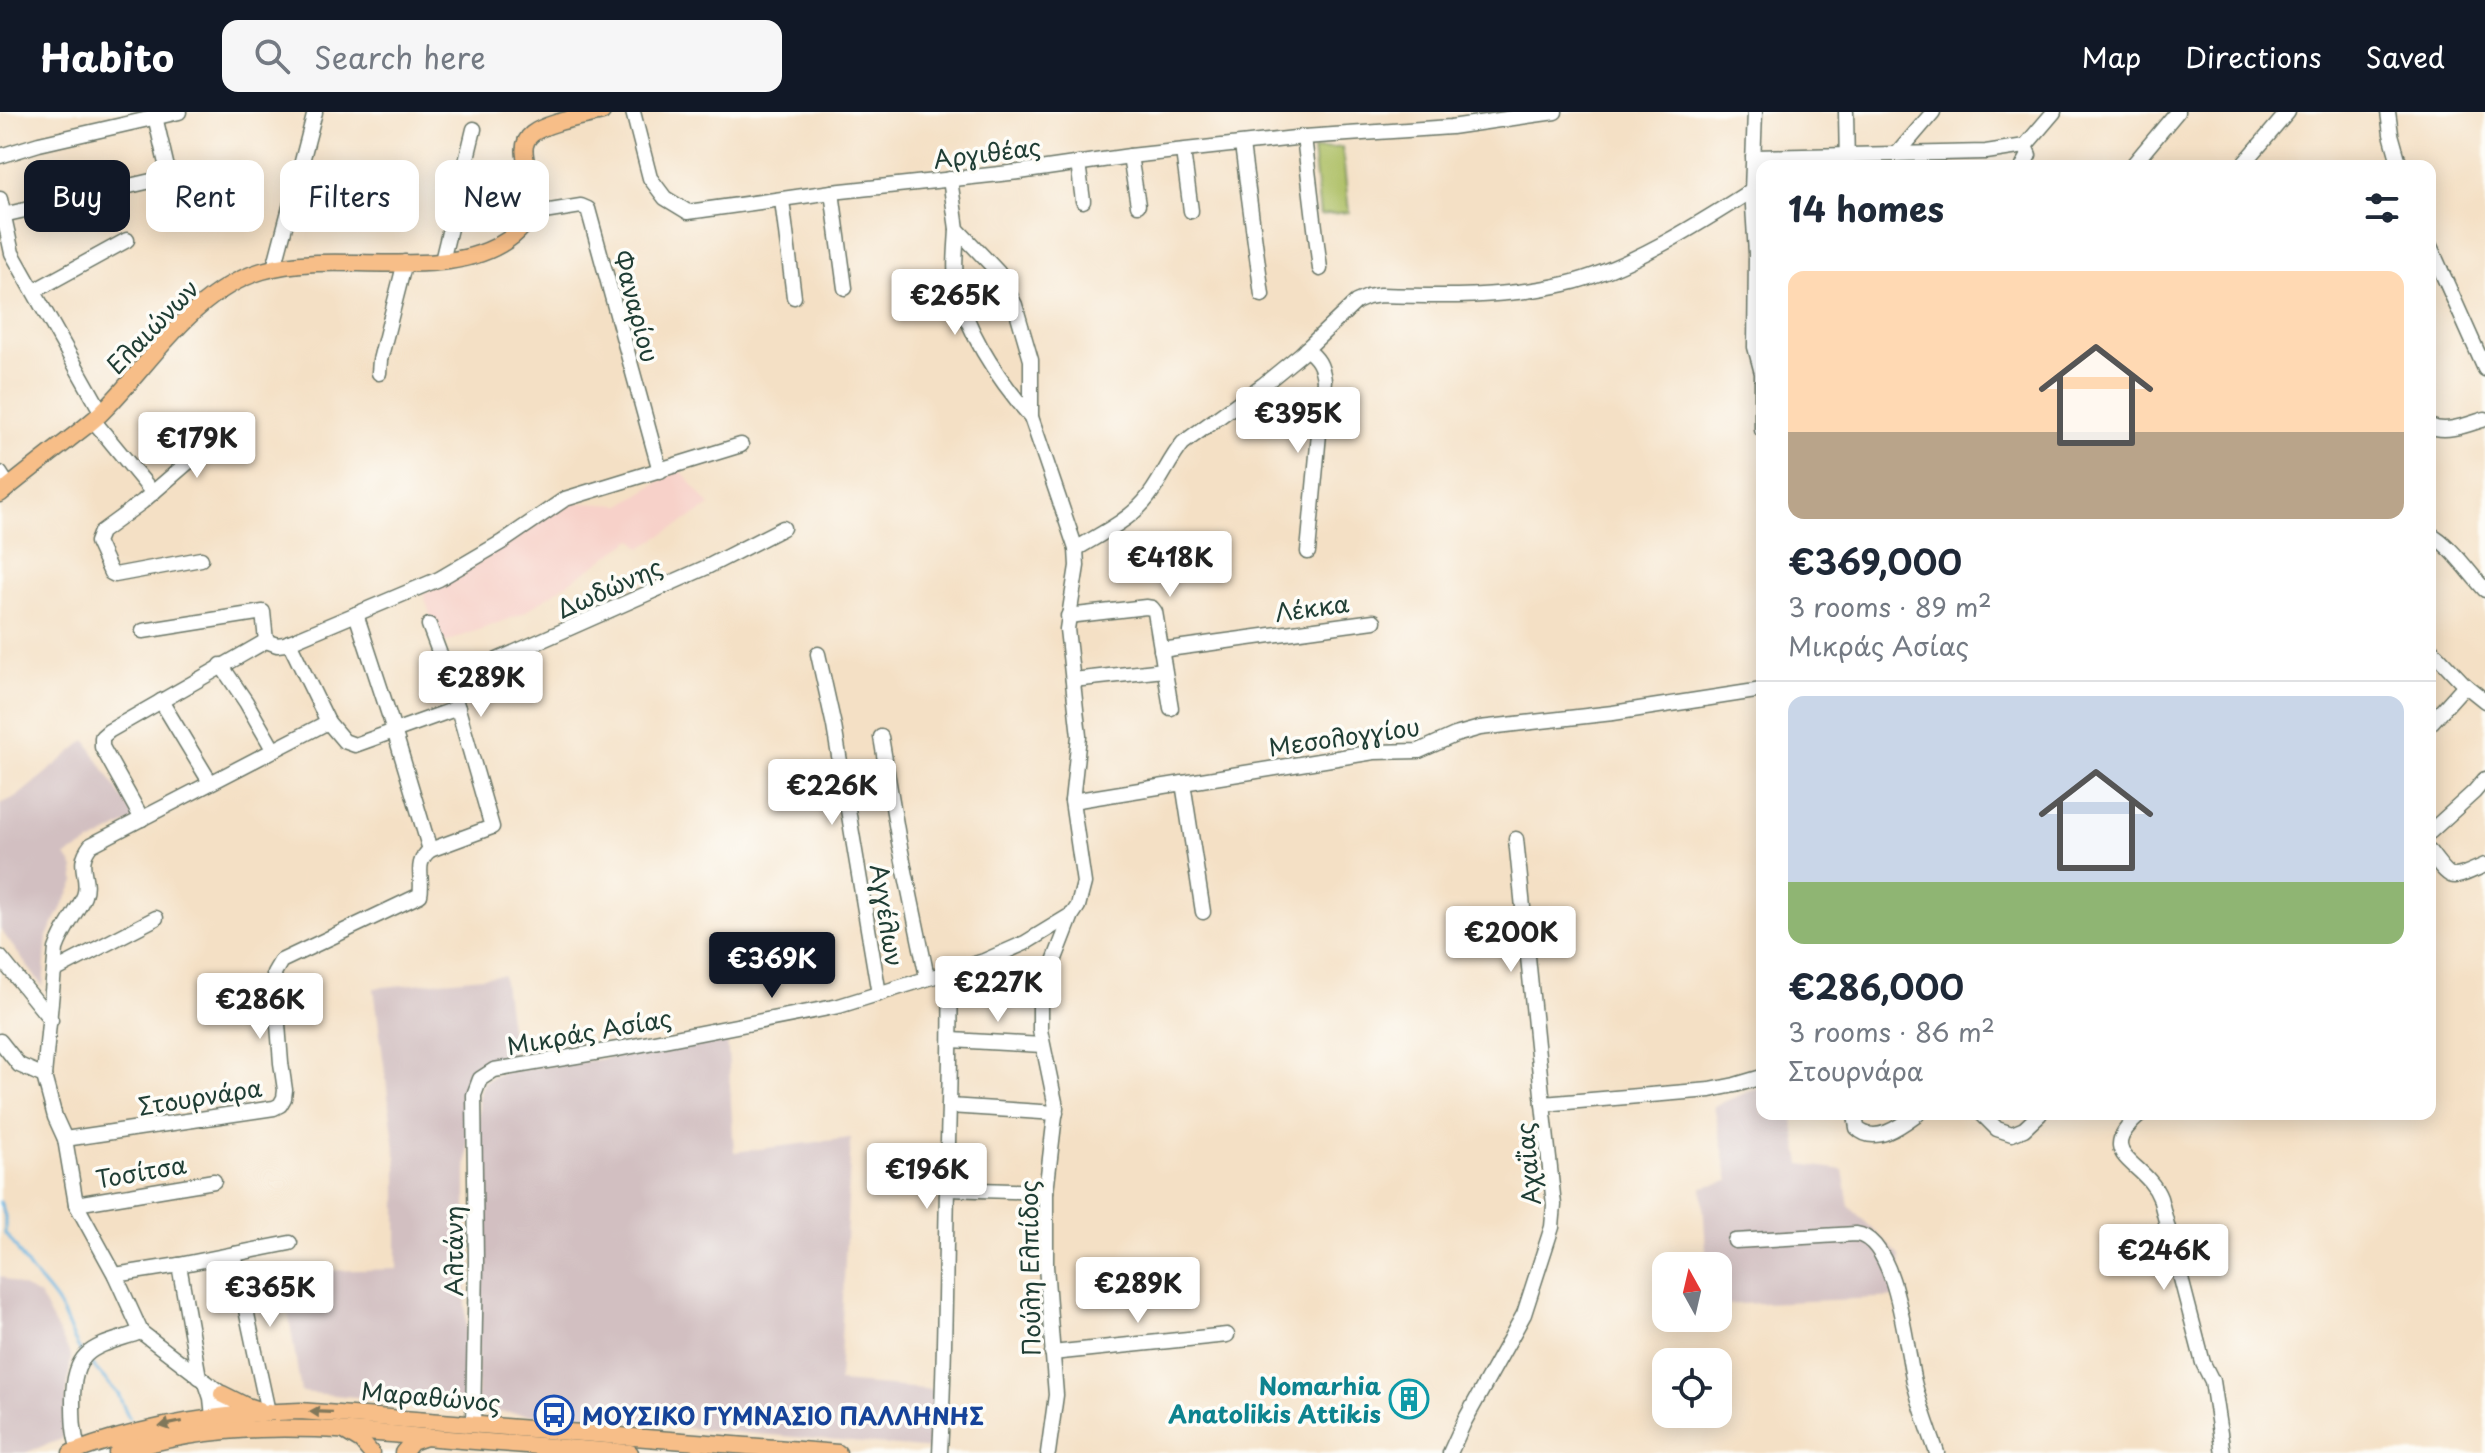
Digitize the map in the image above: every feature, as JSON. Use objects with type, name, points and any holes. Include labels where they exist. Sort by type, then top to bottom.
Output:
[{"type":"main road","points":[[526,160],[526,142],[537,131],[572,116],[602,112]]},
{"type":"main road","name":"Ελαιώνων","points":[[3,484],[98,416],[204,302],[236,281],[274,268],[299,264],[442,261],[479,254],[518,232]]},
{"type":"main road","points":[[222,1394],[268,1412]]},
{"type":"main road","name":"Μαραθώνος","points":[[117,1453],[220,1423],[268,1412],[300,1411],[393,1426],[473,1424],[838,1453]]},
{"type":"main road","name":"Μαραθώνος","points":[[75,1452],[151,1428],[220,1423],[333,1428],[374,1424]]},
{"type":"main road","points":[[374,1424],[374,1453]]},
{"type":"main road","points":[[393,1426],[396,1453]]},
{"type":"main road","name":"Μαραθώνος","points":[[393,1426],[426,1437],[630,1453]]},
{"type":"main road","points":[[333,1428],[354,1436],[374,1453]]},
{"type":"main road","points":[[403,1453],[412,1442],[426,1437]]},
{"type":"street","points":[[0,156],[155,115],[179,112]]},
{"type":"street","points":[[274,268],[315,112]]},
{"type":"street","name":"Αργιθέας","points":[[633,112],[650,178],[665,198],[682,210],[693,212],[1130,156],[1304,137],[1451,127],[1555,112]]},
{"type":"street","points":[[1755,112],[1752,190],[1756,351]]},
{"type":"street","points":[[1846,112],[1847,160]]},
{"type":"street","points":[[1897,154],[1933,112]]},
{"type":"street","points":[[1854,160],[1897,154],[1986,152],[2025,146],[2054,112]]},
{"type":"street","points":[[2137,160],[2177,112]]},
{"type":"street","points":[[2247,160],[2288,112]]},
{"type":"street","points":[[2388,112],[2398,160]]},
{"type":"street","points":[[3,215],[164,178],[167,168],[155,115]]},
{"type":"street","points":[[442,261],[474,129]]},
{"type":"street","points":[[1304,137],[1320,269]]},
{"type":"street","points":[[1242,145],[1262,295]]},
{"type":"street","points":[[2025,146],[2029,155],[2026,160]]},
{"type":"street","points":[[1183,151],[1191,211]]},
{"type":"street","points":[[1130,156],[1138,205]]},
{"type":"street","points":[[1753,157],[1824,160]]},
{"type":"street","points":[[1078,163],[1083,201]]},
{"type":"street","points":[[950,179],[957,229],[955,268],[959,293],[975,336],[1006,388],[1031,417]]},
{"type":"street","points":[[957,229],[998,272],[1015,305],[1031,360],[1031,417],[1076,549],[1121,524],[1147,499],[1183,443],[1263,385],[1356,302],[1368,297],[1499,295],[1565,284],[1632,258],[1752,190]]},
{"type":"street","points":[[832,192],[845,288]]},
{"type":"street","points":[[0,199],[12,253],[98,416],[153,493]]},
{"type":"street","points":[[782,200],[794,297]]},
{"type":"street","name":"Φαναρίου","points":[[549,211],[581,206],[588,209],[660,471]]},
{"type":"street","points":[[34,291],[127,240]]},
{"type":"street","points":[[2436,259],[2485,369]]},
{"type":"street","points":[[379,373],[405,262]]},
{"type":"street","points":[[1306,349],[1317,358],[1324,380],[1308,552]]},
{"type":"street","points":[[2436,429],[2462,427],[2485,419]]},
{"type":"street","points":[[201,559],[115,575],[111,573],[97,542],[98,536],[215,439]]},
{"type":"street","points":[[142,819],[105,754],[100,740],[109,731],[266,641],[277,645],[289,642],[439,579],[502,542],[565,499],[741,445]]},
{"type":"street","name":"Δωδώνης","points":[[450,681],[694,573],[783,528]]},
{"type":"street","points":[[2436,539],[2485,590]]},
{"type":"street","name":"Πούλη Ελπίδος","points":[[1048,1453],[1056,1405],[1046,1266],[1046,1192],[1056,1113],[1042,1045],[1040,1003],[1084,883],[1072,801],[1079,736],[1067,645],[1068,616],[1077,566],[1076,549]]},
{"type":"street","points":[[1068,616],[1149,607],[1155,612],[1171,708]]},
{"type":"street","points":[[143,631],[263,612],[266,641]]},
{"type":"street","points":[[356,614],[430,850],[492,827],[450,681],[429,625]]},
{"type":"street","name":"Λέκκα","points":[[1161,650],[1374,621]]},
{"type":"street","points":[[289,642],[328,722],[344,741],[355,745],[458,708]]},
{"type":"street","name":"Αγγέλων","points":[[818,654],[839,755],[879,994]]},
{"type":"street","points":[[2436,654],[2485,701]]},
{"type":"street","points":[[221,665],[273,749]]},
{"type":"street","points":[[1073,680],[1164,670]]},
{"type":"street","points":[[2436,717],[2465,685]]},
{"type":"street","name":"Μεσολογγίου","points":[[1072,801],[1374,752],[1419,751],[1480,728],[1613,713],[1756,691]]},
{"type":"street","points":[[161,701],[210,782]]},
{"type":"street","points":[[220,1423],[222,1394],[141,1332],[115,1275],[76,1204],[65,1139],[55,1117],[44,1076],[56,949],[62,932],[84,895],[81,864],[91,845],[328,722]]},
{"type":"street","points":[[881,737],[927,977]]},
{"type":"street","points":[[2436,827],[2485,779]]},
{"type":"street","points":[[1183,783],[1203,912]]},
{"type":"street","points":[[1516,839],[1543,1104]]},
{"type":"street","name":"Στουρνάρα","points":[[65,1139],[280,1105],[285,1090],[278,1033],[276,966],[420,895],[419,864],[430,850]]},
{"type":"street","points":[[2436,860],[2452,877],[2485,865]]},
{"type":"street","name":"Μικράς Ασίας","points":[[480,1079],[494,1070],[839,1006],[984,961],[1025,943],[1072,915]]},
{"type":"street","points":[[56,970],[156,918]]},
{"type":"street","points":[[0,957],[51,1020]]},
{"type":"street","points":[[940,1453],[945,1366],[952,1040],[950,970]]},
{"type":"street","points":[[952,1040],[1042,1045]]},
{"type":"street","points":[[0,1041],[19,1065],[44,1076]]},
{"type":"street","name":"Αλτάνη","points":[[473,1424],[476,1262],[474,1095],[480,1079]]},
{"type":"street","name":"Αχαΐας","points":[[1450,1453],[1524,1314],[1552,1227],[1554,1205],[1543,1104],[1710,1090],[1756,1079]]},
{"type":"street","points":[[949,1106],[1056,1113]]},
{"type":"street","points":[[1856,1120],[1857,1128],[1868,1135],[1894,1129],[1908,1120]]},
{"type":"street","points":[[1988,1120],[1997,1129],[2012,1134],[2034,1120]]},
{"type":"street","points":[[2135,1120],[2124,1130],[2120,1142],[2124,1158],[2146,1175],[2160,1198],[2203,1363],[2212,1381],[2223,1453]]},
{"type":"street","name":"Τοσίτσα","points":[[76,1204],[214,1181]]},
{"type":"street","points":[[947,1189],[1046,1192]]},
{"type":"street","points":[[1735,1241],[1856,1234],[1871,1240],[1883,1255],[1893,1279],[1915,1385],[1937,1453]]},
{"type":"street","points":[[115,1275],[290,1243]]},
{"type":"street","points":[[234,1254],[268,1412]]},
{"type":"street","points":[[179,1265],[202,1380],[220,1423]]},
{"type":"street","points":[[75,1452],[73,1393],[76,1367],[85,1355],[141,1332]]},
{"type":"street","points":[[1052,1353],[1227,1335]]},
{"type":"street","name":"Αχαΐας","points":[[1438,1453],[1464,1422]]},
{"type":"shaded area","points":[[680,469],[710,506],[641,548],[633,539],[522,614],[441,644],[423,594],[566,502],[621,505]]},
{"type":"shaded area","points":[[86,740],[135,819],[66,856],[74,868],[75,882],[47,936],[43,987],[0,929],[0,804],[18,796]]},
{"type":"shaded area","points":[[503,975],[514,1057],[472,1070],[466,1174],[466,1407],[301,1392],[282,1272],[397,1269],[397,1164],[374,988]]},
{"type":"shaded area","points":[[727,1036],[734,1152],[851,1138],[839,1382],[937,1390],[934,1449],[486,1411],[477,1398],[479,1095],[483,1082],[503,1072],[601,1059]]},
{"type":"shaded area","points":[[1756,1088],[1756,1120],[1793,1120],[1801,1164],[1843,1170],[1849,1206],[1900,1256],[1902,1297],[1732,1304],[1732,1252],[1706,1252],[1702,1187],[1729,1181],[1714,1106]]},
{"type":"shaded area","points":[[0,1276],[39,1295],[71,1356],[62,1439],[25,1453],[0,1453]]},
{"type":"green space","points":[[1342,147],[1349,212],[1320,215],[1313,150]]},
{"type":"waterway","points":[[0,1202],[5,1216],[5,1234],[59,1306],[82,1353]]},
{"type":"waterway","points":[[87,1359],[118,1394],[129,1418]]},
{"type":"place","name":"Nomarhia Anatolikis Attikis","points":[[1409,1399]]},
{"type":"place","name":"ΜΟΥΣΙΚΟ ΓΥΜΝΑΣΙΟ ΠΑΛΛΗΝΗΣ","points":[[554,1415]]}]
